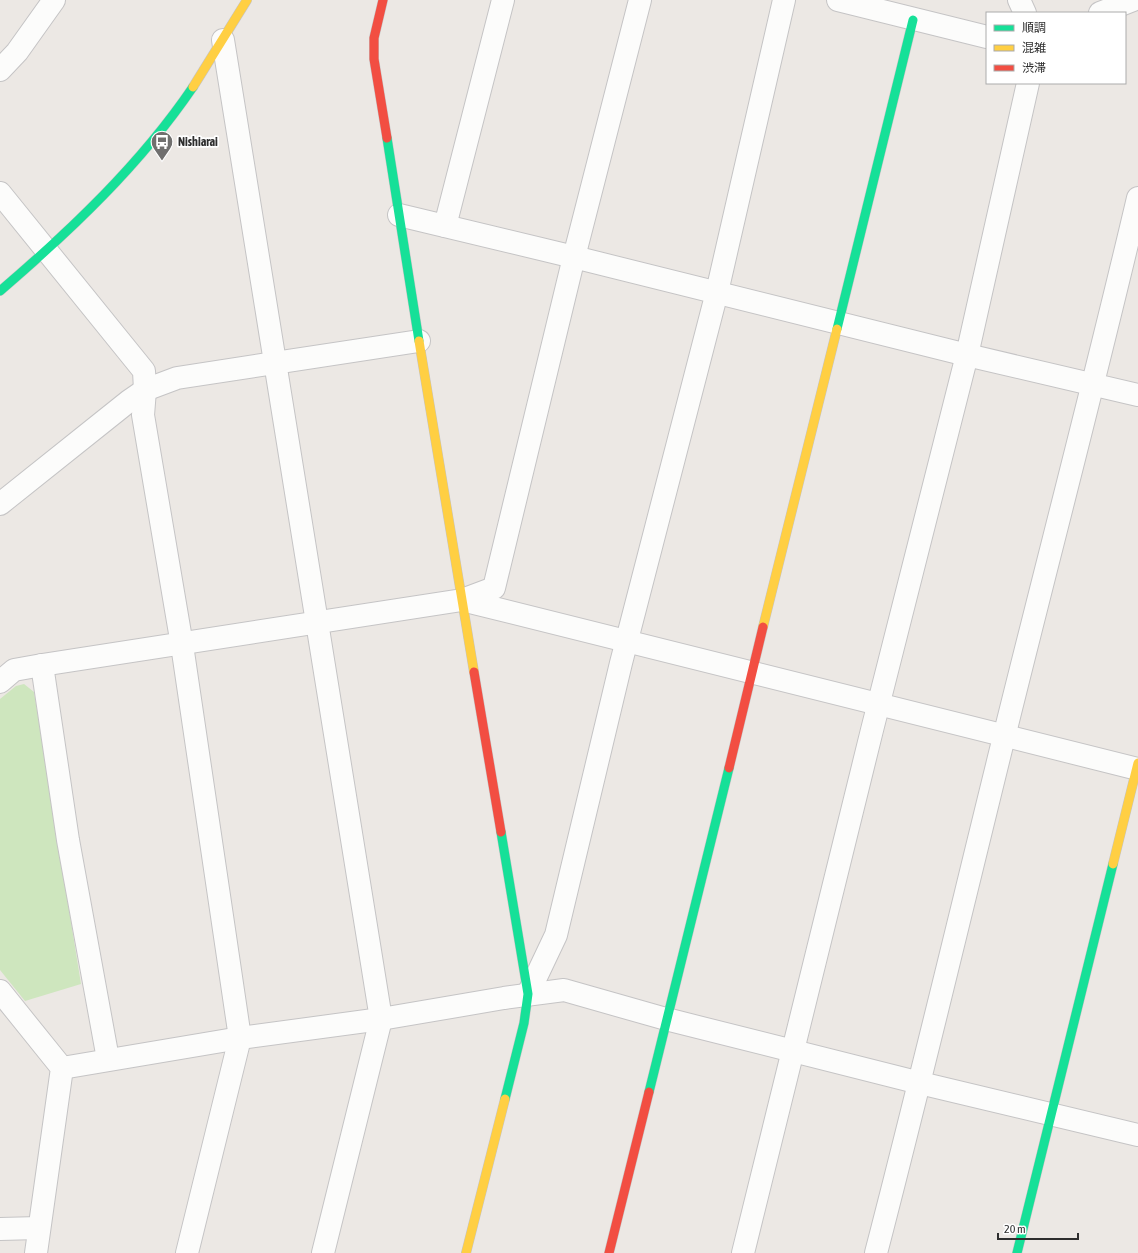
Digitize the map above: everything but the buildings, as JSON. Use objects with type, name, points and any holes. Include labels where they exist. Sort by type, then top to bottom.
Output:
[{"type":"street","points":[[0,70],[17,52],[54,0]]},
{"type":"street","points":[[0,291],[47,249],[117,182],[175,112],[223,40],[247,0]]},
{"type":"street","points":[[383,0],[374,38],[374,59],[418,341],[528,994],[524,1023],[466,1253]]},
{"type":"street","points":[[445,226],[503,0]]},
{"type":"street","points":[[0,682],[14,670],[182,645],[462,600],[494,588],[574,257],[640,0]]},
{"type":"street","points":[[528,994],[556,935],[627,642],[717,292],[784,0]]},
{"type":"street","points":[[838,0],[913,20],[986,37]]},
{"type":"street","points":[[1019,0],[1025,12]]},
{"type":"street","points":[[1102,12],[1132,0]]},
{"type":"street","points":[[609,1253],[913,20]]},
{"type":"street","points":[[223,40],[316,624],[381,1019],[323,1253]]},
{"type":"street","points":[[742,1253],[967,355],[1028,84]]},
{"type":"street","points":[[0,193],[47,249],[144,371],[145,390],[143,415],[182,645],[240,1038],[187,1253]]},
{"type":"street","points":[[876,1253],[920,1083],[1005,734],[1094,384],[1138,198]]},
{"type":"street","points":[[399,215],[717,292],[967,355],[1138,395]]},
{"type":"street","points":[[0,504],[145,390],[177,378],[418,341]]},
{"type":"street","points":[[462,600],[627,642],[1138,767],[1018,1253]]},
{"type":"street","points":[[42,665],[68,840],[108,1059]]},
{"type":"street","points":[[62,1068],[108,1059],[240,1038],[381,1019],[528,994],[564,990],[666,1019],[792,1049],[920,1083],[1138,1135]]},
{"type":"street","points":[[0,991],[62,1068],[36,1253]]},
{"type":"street","points":[[0,1229],[39,1228]]},
{"type":"green space","points":[[24,684],[34,692],[81,984],[25,1001],[0,970],[0,699],[16,686]]},
{"type":"traffic: fast","points":[[837,329],[913,20]]},
{"type":"traffic: fast","points":[[0,291],[53,244],[127,170],[172,116],[193,87]]},
{"type":"traffic: fast","points":[[387,138],[419,341]]},
{"type":"traffic: fast","points":[[649,1092],[729,768]]},
{"type":"traffic: fast","points":[[501,832],[528,994],[524,1023],[505,1099]]},
{"type":"traffic: fast","points":[[1017,1253],[1113,864]]},
{"type":"traffic: slow","points":[[193,87],[247,0]]},
{"type":"traffic: slow","points":[[763,627],[837,329]]},
{"type":"traffic: slow","points":[[419,341],[474,672]]},
{"type":"traffic: slow","points":[[1113,864],[1138,763]]},
{"type":"traffic: slow","points":[[466,1253],[505,1099]]},
{"type":"traffic: jam","points":[[383,0],[374,38],[374,59],[387,138]]},
{"type":"traffic: jam","points":[[729,768],[763,627]]},
{"type":"traffic: jam","points":[[474,672],[501,832]]},
{"type":"traffic: jam","points":[[609,1253],[649,1092]]},
{"type":"place","name":"Nishiarai","points":[[162,162]]}]
